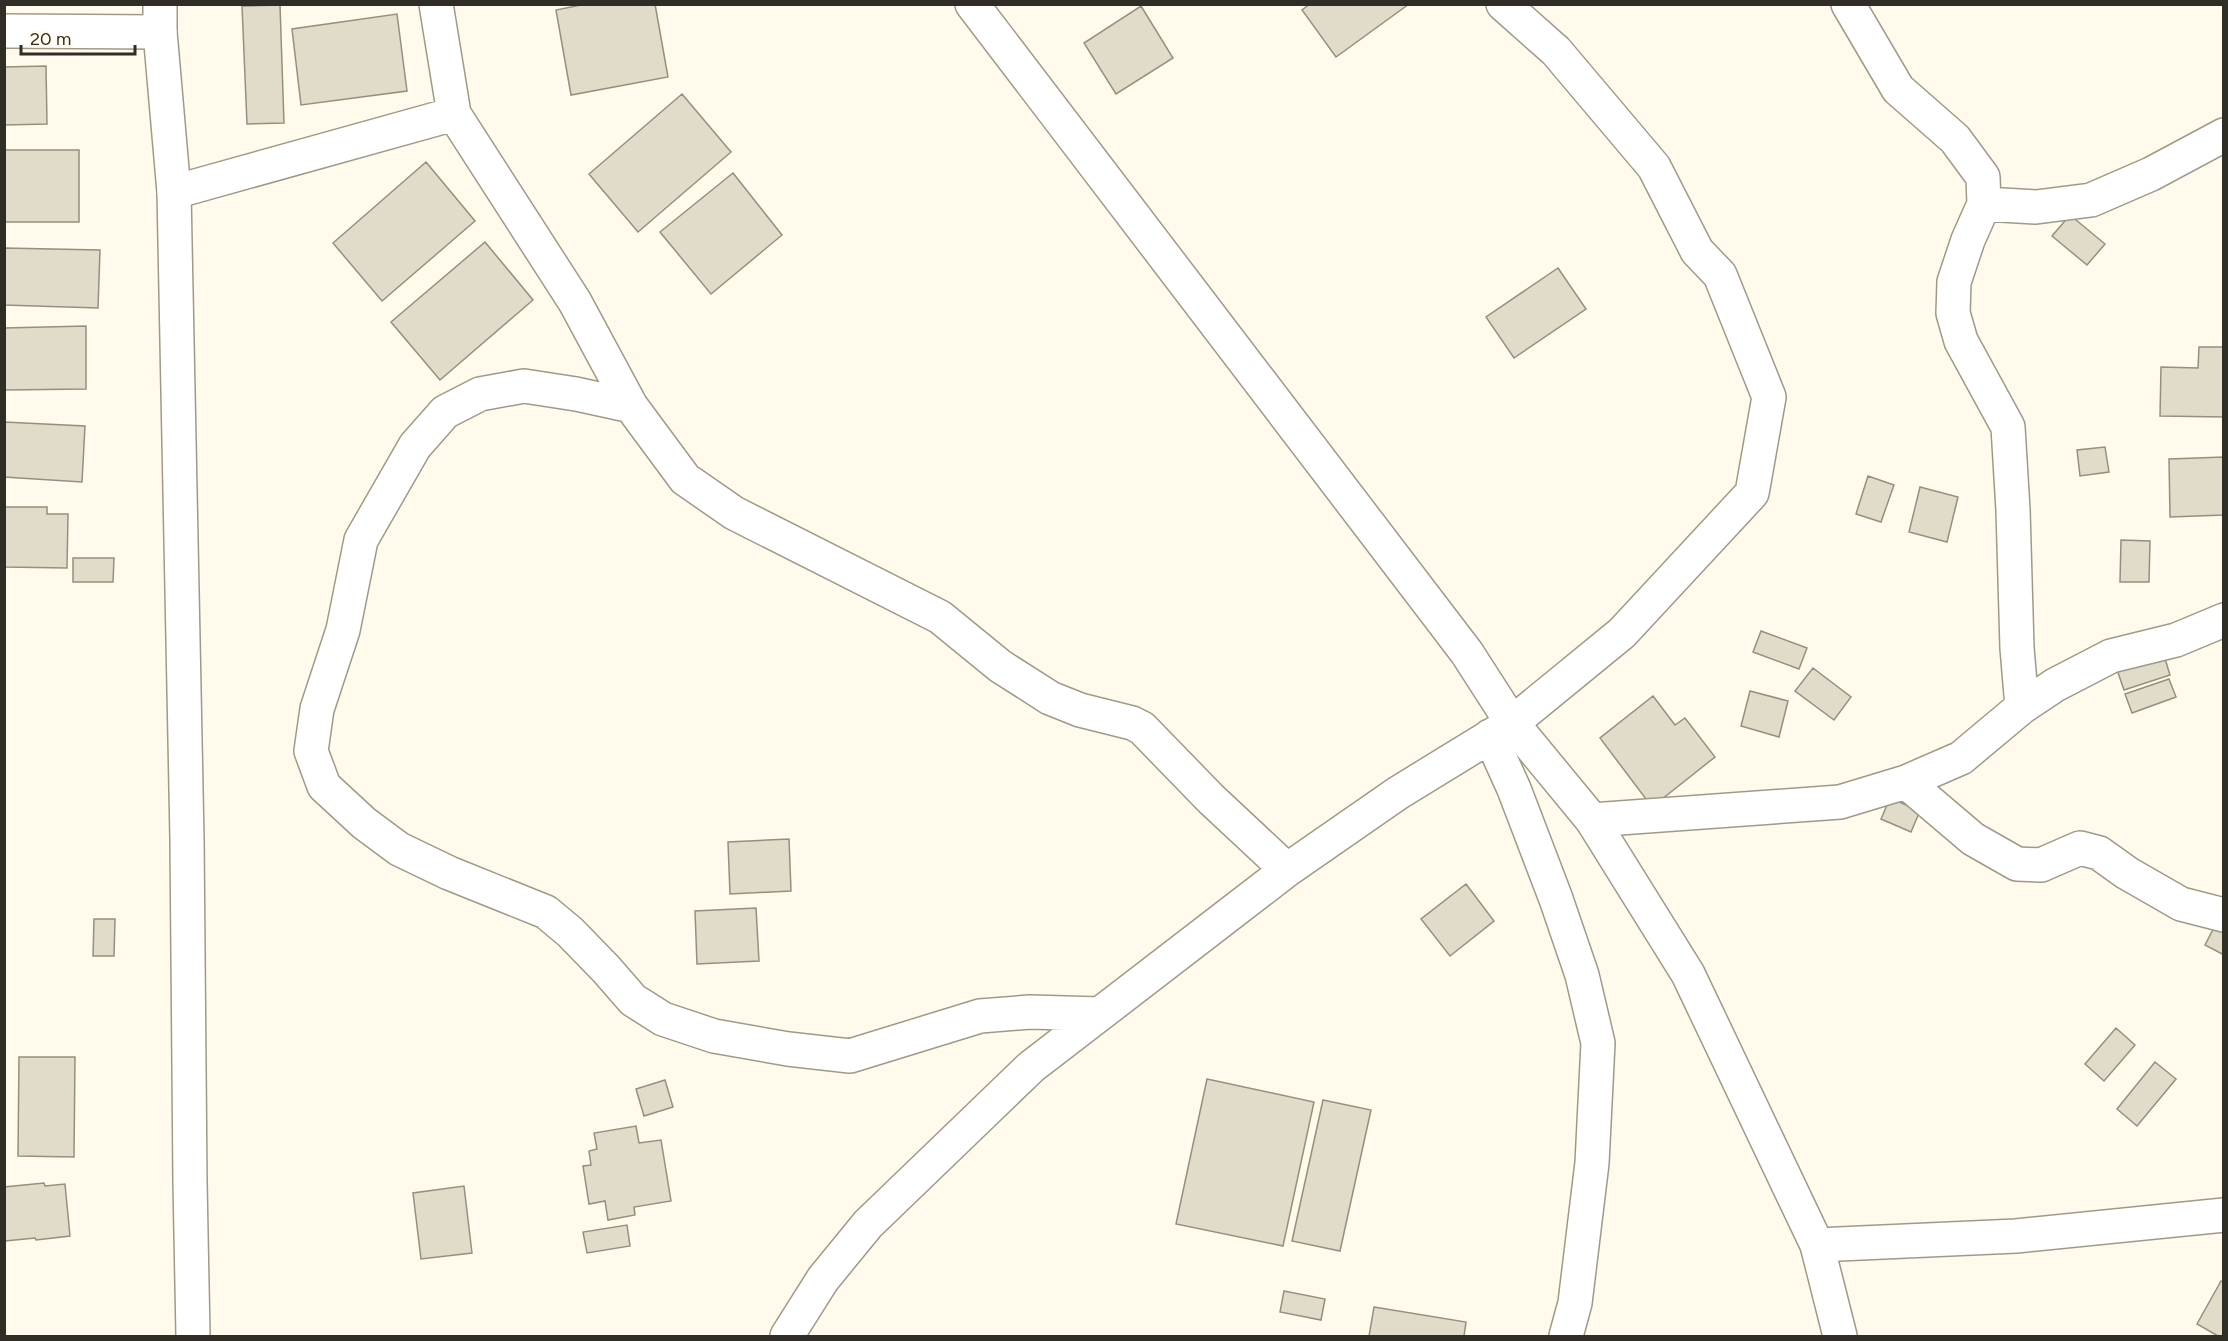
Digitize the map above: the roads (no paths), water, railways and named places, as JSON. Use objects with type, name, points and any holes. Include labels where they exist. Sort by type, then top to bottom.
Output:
[{"type":"street","points":[[436,4],[454,114],[575,302],[631,406],[685,479],[734,513],[940,617],[999,666],[1050,698],[1080,710],[1132,723],[1142,728],[1211,799],[1287,870]]},
{"type":"street","points":[[972,4],[1467,653],[1501,729],[1514,789],[1582,975],[1598,1043],[1592,1163],[1575,1303],[1566,1336]]},
{"type":"street","points":[[787,1336],[823,1279],[867,1224],[1031,1067],[1287,870],[1398,793],[1501,729],[1622,633],[1752,493],[1769,397],[1720,274],[1697,251],[1654,168],[1556,51],[1503,4]]},
{"type":"street","points":[[1848,4],[1898,89],[1955,139],[1983,177],[1984,204],[1968,240],[1954,282],[1953,314],[1961,341],[2008,427],[2017,648],[2022,708]]},
{"type":"street","points":[[4,31],[160,18],[174,192],[187,828],[190,1182],[194,1336]]},
{"type":"street","points":[[174,192],[454,114]]},
{"type":"street","points":[[1984,204],[2036,207],[2091,200],[2151,174],[2223,135]]},
{"type":"street","points":[[631,406],[576,393],[524,386],[480,394],[445,412],[415,446],[361,540],[343,630],[317,709],[312,751],[324,786],[364,823],[399,849],[449,873],[546,912],[570,932],[633,1000],[663,1019],[714,1036],[788,1049],[850,1056],[980,1016],[1030,1012],[1100,1014]]},
{"type":"street","points":[[1592,820],[1840,802],[1906,782],[1961,758],[2022,708],[2055,685],[2111,656],[2176,640],[2223,620]]},
{"type":"street","points":[[1501,729],[1592,820],[1688,974],[1817,1245],[1840,1336]]},
{"type":"street","points":[[1906,782],[1973,839],[2017,864],[2041,865],[2080,848],[2099,853],[2127,873],[2181,904],[2223,915]]},
{"type":"street","points":[[1817,1245],[2016,1236],[2223,1215]]}]
